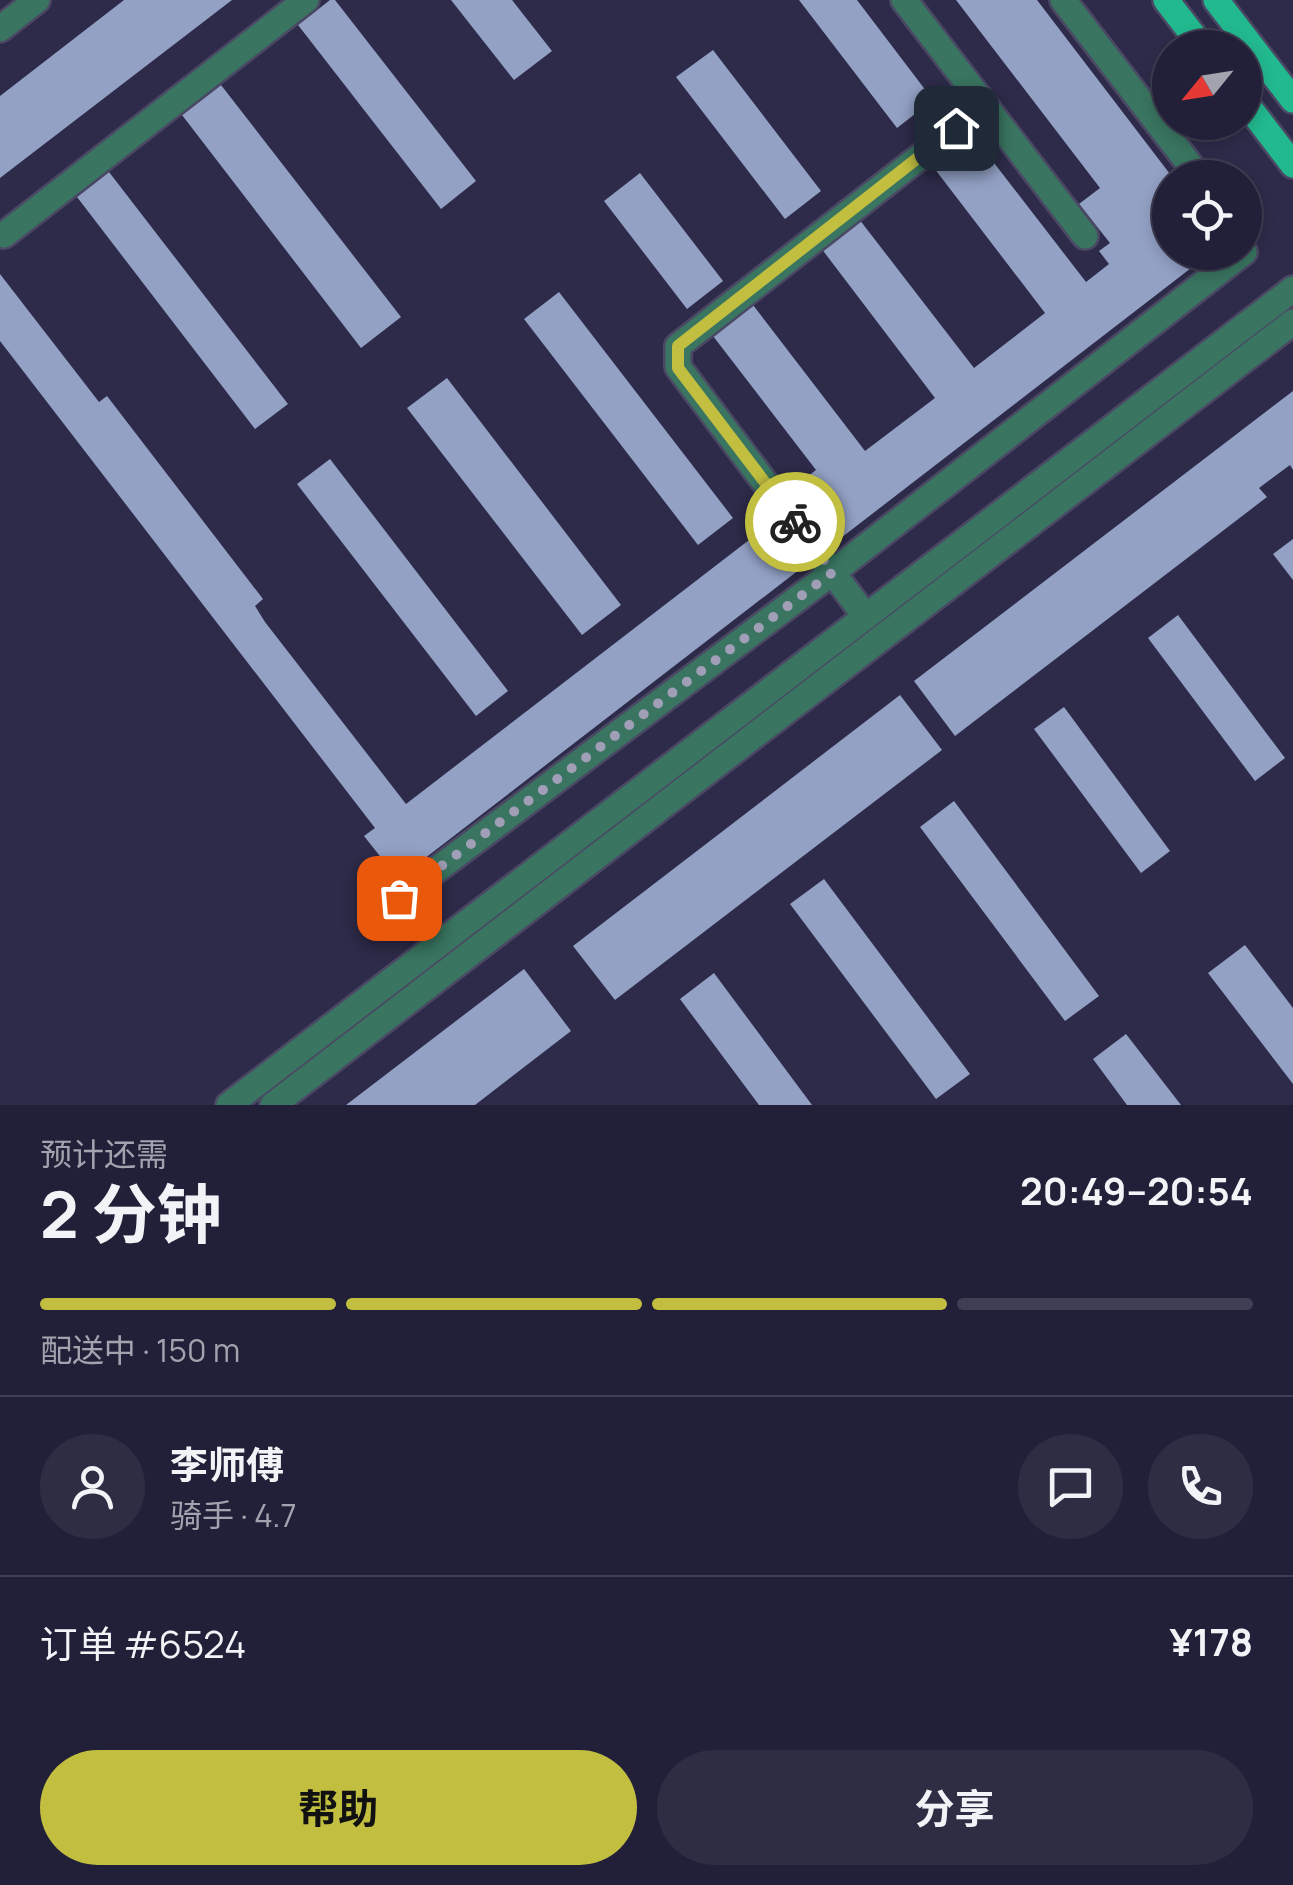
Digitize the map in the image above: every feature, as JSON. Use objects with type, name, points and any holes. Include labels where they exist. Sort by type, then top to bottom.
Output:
[{"type":"main road","points":[[1166,0],[1189,30]]},
{"type":"main road","points":[[1216,0],[1293,100]]},
{"type":"main road","points":[[1262,124],[1293,165]]},
{"type":"street","points":[[0,28],[37,0]]},
{"type":"street","points":[[4,235],[306,0]]},
{"type":"street","points":[[904,0],[1085,236]]},
{"type":"street","points":[[1063,0],[1186,160]]},
{"type":"street","points":[[866,617],[678,368],[678,346],[986,106]]},
{"type":"street","points":[[399,898],[833,572],[1221,270]]},
{"type":"street","points":[[229,1105],[1293,289]]},
{"type":"street","points":[[272,1105],[1293,322]]},
{"type":"building","points":[[124,0],[232,0],[0,178],[0,96]]},
{"type":"building","points":[[335,0],[476,181],[441,209],[298,25]]},
{"type":"building","points":[[451,0],[512,0],[552,51],[514,80]]},
{"type":"building","points":[[799,0],[857,0],[933,100],[897,128]]},
{"type":"building","points":[[956,0],[1037,0],[1159,160],[1152,160],[1152,270],[1189,270],[837,541],[795,486],[816,470],[713,336],[753,305],[865,451],[935,398],[821,248],[859,219],[974,368],[1045,313],[931,164],[971,133],[1086,282],[1109,264],[1099,251],[1110,243],[1079,204],[1100,188]]},
{"type":"building","points":[[713,50],[821,191],[785,219],[676,77]]},
{"type":"building","points":[[221,85],[401,317],[361,348],[182,115]]},
{"type":"building","points":[[109,172],[288,404],[255,429],[77,197]]},
{"type":"building","points":[[640,173],[723,281],[687,309],[604,201]]},
{"type":"building","points":[[0,274],[99,402],[107,396],[263,599],[255,606],[265,622],[406,804],[771,523],[804,566],[398,879],[364,836],[375,828],[0,341]]},
{"type":"building","points":[[559,292],[733,518],[698,545],[524,319]]},
{"type":"building","points":[[447,378],[621,605],[582,635],[407,408]]},
{"type":"building","points":[[1293,391],[1293,470],[1290,465],[1259,488],[1267,497],[955,736],[914,681]]},
{"type":"building","points":[[330,459],[508,691],[476,716],[297,484]]},
{"type":"building","points":[[1293,539],[1293,580],[1273,554]]},
{"type":"building","points":[[1178,615],[1285,758],[1255,781],[1148,638]]},
{"type":"building","points":[[900,695],[942,750],[615,1000],[573,946]]},
{"type":"building","points":[[1064,707],[1170,851],[1141,873],[1034,729]]},
{"type":"building","points":[[954,801],[1099,996],[1065,1021],[920,827]]},
{"type":"building","points":[[824,879],[970,1074],[936,1099],[790,904]]},
{"type":"building","points":[[1245,945],[1293,1008],[1293,1084],[1208,973]]},
{"type":"building","points":[[524,969],[571,1031],[475,1105],[346,1105]]},
{"type":"building","points":[[714,973],[812,1105],[759,1105],[680,999]]},
{"type":"building","points":[[1126,1034],[1181,1105],[1127,1105],[1093,1059]]},
{"type":"way so far","points":[[399,898],[833,572],[795,522]]},
{"type":"route","points":[[795,522],[678,368],[678,346],[956,128]]}]
